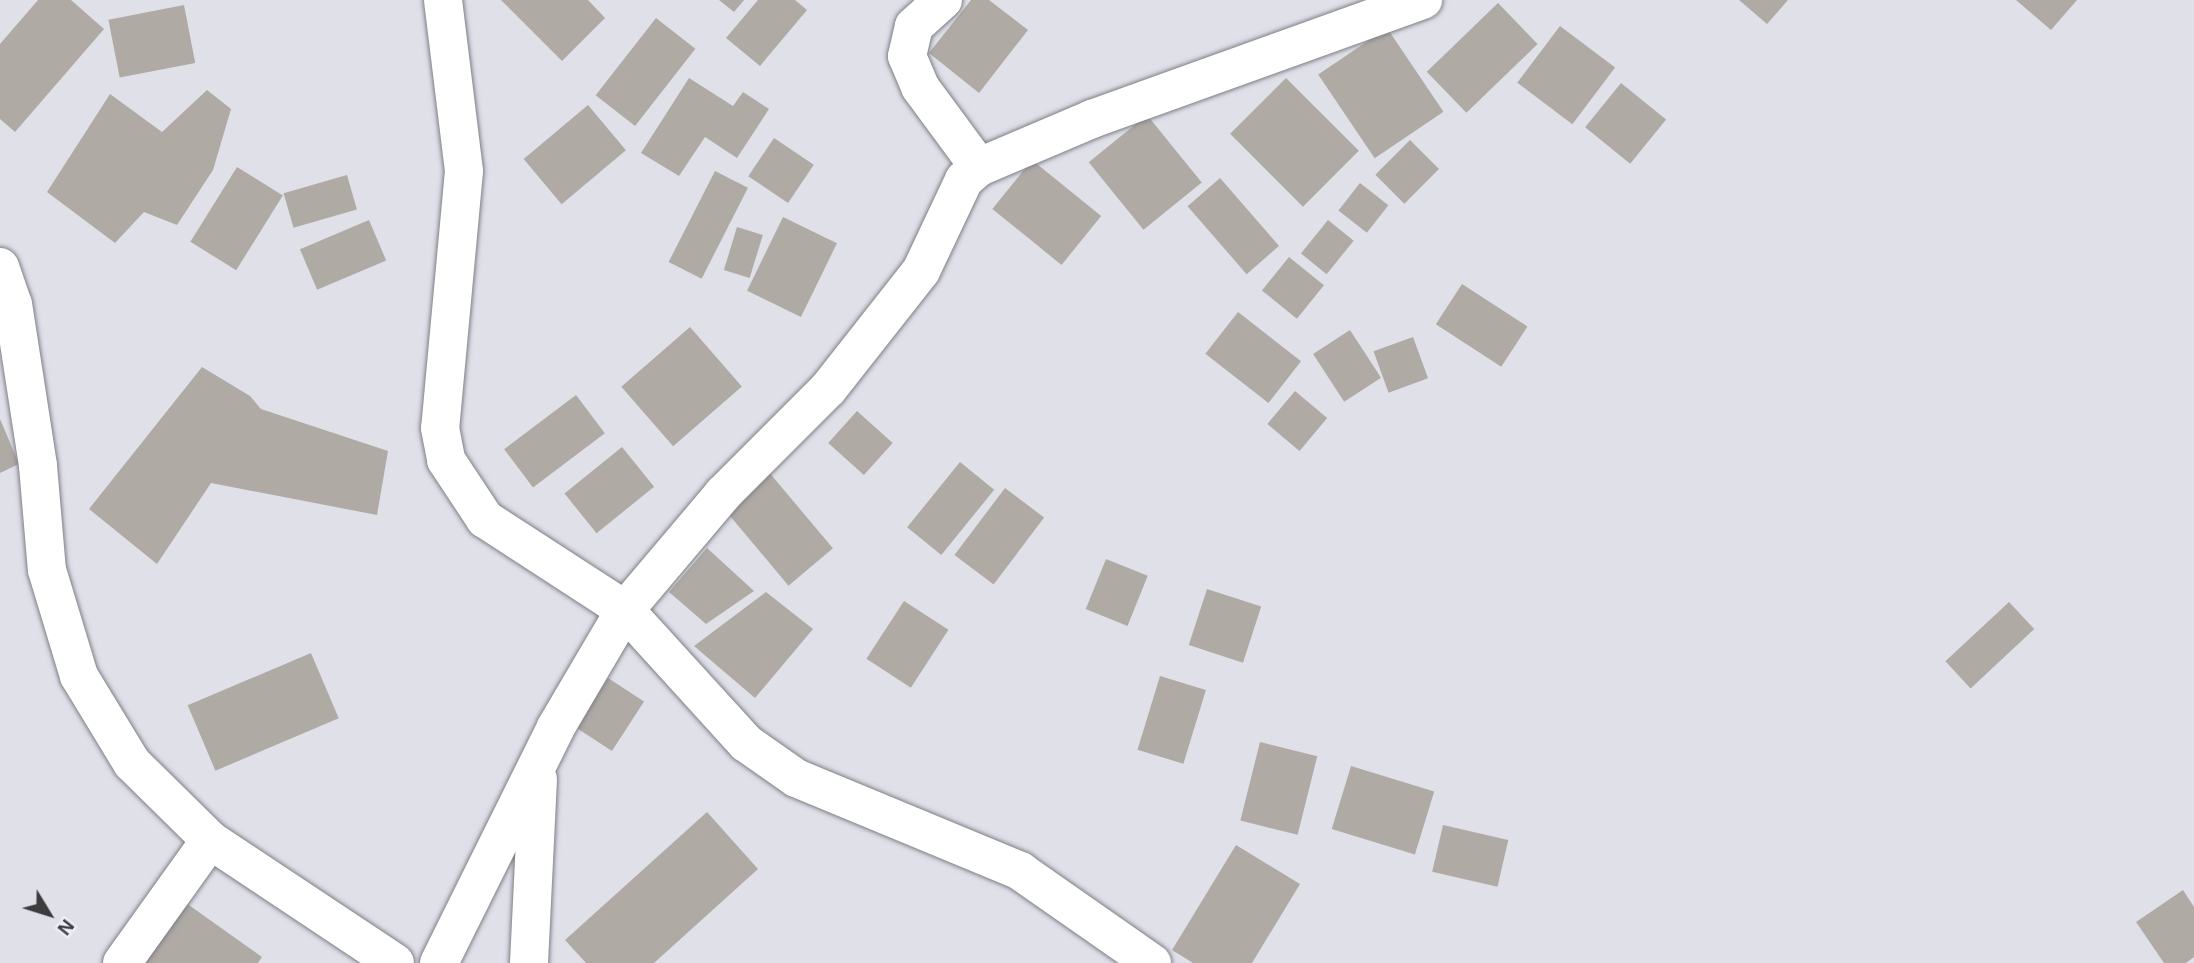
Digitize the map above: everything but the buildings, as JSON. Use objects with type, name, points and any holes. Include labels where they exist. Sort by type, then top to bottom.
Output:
[{"type":"street","points":[[443,0],[464,171],[458,274],[440,402],[446,460],[485,519],[625,610],[746,743],[796,778],[1020,870],[1152,963]]},
{"type":"street","points":[[943,0],[914,26],[907,56],[920,87],[979,167]]},
{"type":"street","points":[[439,963],[556,727],[625,610],[723,494],[828,390],[921,271],[964,180],[979,167],[1092,118],[1423,0]]},
{"type":"street","points":[[0,267],[13,304],[38,466],[47,570],[79,676],[132,763],[210,840],[395,963]]},
{"type":"street","points":[[530,963],[538,777],[556,727]]},
{"type":"street","points":[[122,963],[210,840]]}]
